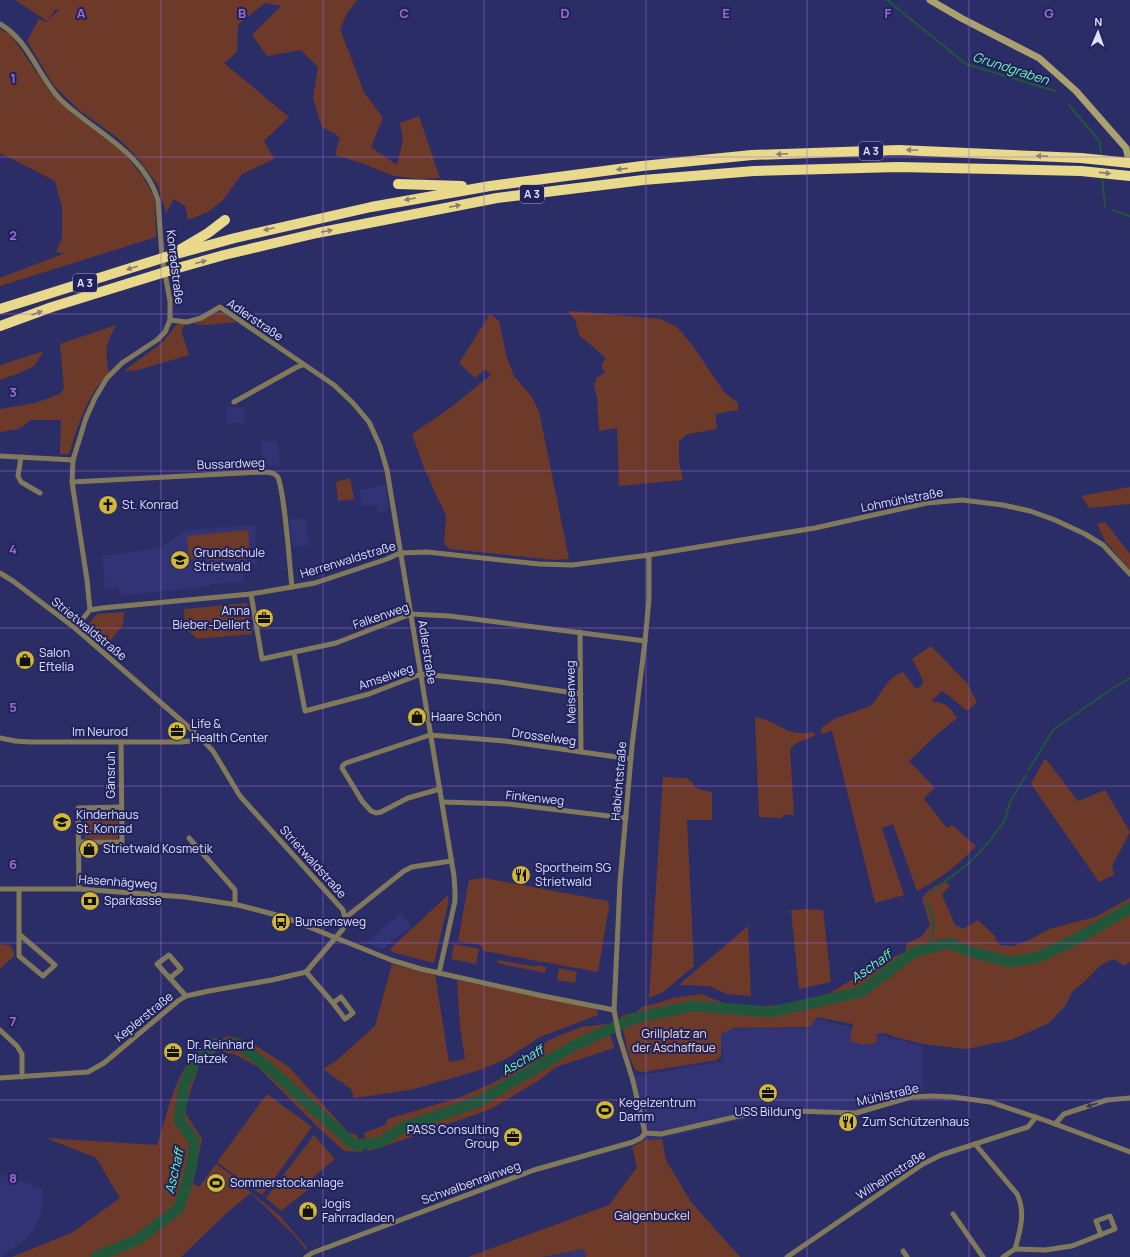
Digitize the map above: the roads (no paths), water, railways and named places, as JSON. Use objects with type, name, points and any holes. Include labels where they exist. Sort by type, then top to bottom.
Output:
[{"type":"highway","name":"A 3","points":[[0,309],[169,256],[235,238],[315,219],[378,205],[490,186],[642,166],[752,155],[899,150],[1081,158],[1130,163]]},
{"type":"highway","name":"A 3","points":[[0,326],[52,307],[224,255],[318,233],[497,198],[643,180],[754,171],[898,166],[1081,171],[1130,176]]},
{"type":"highway","points":[[398,184],[490,186]]},
{"type":"highway","points":[[169,256],[208,233],[225,220]]},
{"type":"street","points":[[930,0],[961,18],[1039,58],[1076,91],[1126,148],[1130,163]]},
{"type":"street","name":"Konradstraße","points":[[0,24],[17,37],[32,57],[50,87],[61,100],[126,151],[148,178],[158,200],[162,257],[170,301],[170,320],[165,332],[157,340],[122,363],[107,378],[89,411],[73,460],[72,482],[87,580],[90,610]]},
{"type":"street","name":"Adlerstraße","points":[[170,320],[187,322],[201,318],[220,307],[334,385],[369,422],[380,446],[387,470],[456,892],[439,973]]},
{"type":"street","points":[[234,402],[297,367],[304,365]]},
{"type":"street","points":[[0,456],[73,460]]},
{"type":"street","points":[[21,457],[18,476],[21,482],[40,493]]},
{"type":"street","name":"Bussardweg","points":[[72,482],[262,472],[272,473],[278,477],[282,494],[292,587]]},
{"type":"street","name":"Lohmühlstraße","points":[[706,545],[815,528],[927,503],[962,500],[1003,505],[1055,520],[1086,534],[1103,545],[1130,574]]},
{"type":"street","name":"Herrenwaldstraße","points":[[90,610],[251,594],[315,583],[400,553],[427,552],[539,564],[572,565],[649,555],[706,545]]},
{"type":"street","name":"Habichtstraße","points":[[614,1010],[620,882],[631,759],[649,599],[649,555]]},
{"type":"street","name":"Strietwaldstraße","points":[[0,573],[13,581],[75,628],[199,736],[213,751],[240,796],[343,910],[345,918],[343,929],[336,937]]},
{"type":"street","name":"Falkenweg","points":[[251,594],[262,659],[336,643],[411,614],[450,616],[645,641]]},
{"type":"street","points":[[75,628],[90,610]]},
{"type":"street","name":"Meisenweg","points":[[580,632],[581,752]]},
{"type":"street","name":"Amselweg","points":[[294,653],[305,711],[369,694],[420,674],[500,682],[581,694]]},
{"type":"street","name":"Drosselweg","points":[[440,790],[408,798],[381,812],[376,813],[370,811],[342,768],[346,763],[430,735],[505,741],[631,759]]},
{"type":"street","name":"Im Neurod","points":[[0,738],[30,742],[180,742],[192,741],[199,736]]},
{"type":"street","name":"Gänsruh","points":[[79,842],[122,842],[121,742]]},
{"type":"street","name":"Finkenweg","points":[[442,802],[508,804],[626,818]]},
{"type":"street","name":"Gänsruh","points":[[80,889],[78,808],[121,807]]},
{"type":"street","points":[[189,838],[235,890],[235,905]]},
{"type":"street","points":[[345,918],[412,867],[451,861]]},
{"type":"street","name":"Hasenhägweg","points":[[0,889],[80,889],[185,897],[235,905],[284,917],[336,937]]},
{"type":"street","points":[[19,889],[19,934],[19,956],[43,976],[55,965],[19,934]]},
{"type":"street","points":[[333,1003],[306,972],[336,937],[391,960],[421,969],[536,995],[614,1010],[619,1036],[633,1081],[645,1133]]},
{"type":"street","points":[[170,978],[181,969],[169,955],[157,964],[186,996]]},
{"type":"street","name":"Keplerstraße","points":[[0,1078],[88,1072],[104,1063],[186,996],[306,972]]},
{"type":"street","points":[[0,1030],[17,1046],[22,1054],[22,1077]]},
{"type":"street","name":"Mühlstraße","points":[[645,1133],[661,1134],[765,1110],[856,1113],[910,1097],[932,1096],[990,1102],[1036,1117],[1130,1152]]},
{"type":"street","points":[[1055,1124],[1064,1114],[1107,1100],[1130,1098]]},
{"type":"street","name":"Wilhelmstraße","points":[[787,1257],[923,1164],[941,1155],[1028,1127],[1036,1117]]},
{"type":"street","name":"Schwalbenrainweg","points":[[306,1257],[312,1253],[534,1170],[633,1142],[641,1138],[645,1133]]},
{"type":"street","points":[[975,1144],[1017,1194],[1021,1202],[1022,1216],[1015,1250]]},
{"type":"street","points":[[954,1214],[983,1257]]},
{"type":"street","points":[[1003,1257],[1015,1250],[1045,1250],[1072,1246],[1101,1234]]},
{"type":"street","points":[[903,1251],[907,1257]]},
{"type":"waterway","name":"Grundgraben","points":[[887,0],[966,64],[1055,91]]},
{"type":"waterway","name":"Grundgraben","points":[[1069,105],[1100,142],[1101,156]]},
{"type":"waterway","name":"Grundgraben","points":[[1102,176],[1105,206]]},
{"type":"waterway","name":"Grundgraben","points":[[1113,210],[1130,216]]},
{"type":"waterway","points":[[1028,771],[1053,730],[1113,688],[1130,678]]},
{"type":"waterway","points":[[931,892],[968,864],[989,842],[1005,820],[1010,802],[1026,775]]},
{"type":"waterway","points":[[926,949],[933,931],[933,919],[927,900]]},
{"type":"waterway","name":"Aschaff","points":[[96,1257],[139,1239],[179,1208],[192,1164],[194,1141],[179,1120],[184,1085],[195,1062],[214,1044],[239,1044],[269,1068],[354,1145],[379,1143],[402,1128],[480,1101],[573,1046],[635,1018],[693,1006],[771,1012],[861,992],[914,952],[949,943],[968,951],[1010,962],[1039,957],[1082,936],[1130,908]]},
{"type":"place","name":"St. Konrad","points":[[108,505]]},
{"type":"place","name":"Grundschule Strietwald","points":[[180,560]]},
{"type":"place","name":"Anna Bieber-Dellert","points":[[264,618]]},
{"type":"place","name":"Salon Eftelia","points":[[25,660]]},
{"type":"place","name":"Haare Schön","points":[[417,717]]},
{"type":"place","name":"Life & Health Center","points":[[177,731]]},
{"type":"place","name":"Kinderhaus St. Konrad","points":[[62,822]]},
{"type":"place","name":"Strietwald Kosmetik","points":[[89,849]]},
{"type":"place","name":"Sportheim SG Strietwald","points":[[521,875]]},
{"type":"place","name":"Sparkasse","points":[[90,901]]},
{"type":"place","name":"Bunsensweg","points":[[281,922]]},
{"type":"place","name":"Dr. Reinhard Platzek","points":[[173,1052]]},
{"type":"place","name":"USS Bildung","points":[[768,1093]]},
{"type":"place","name":"Kegelzentrum Damm","points":[[605,1110]]},
{"type":"place","name":"Zum Schützenhaus","points":[[848,1122]]},
{"type":"place","name":"PASS Consulting Group","points":[[513,1137]]},
{"type":"place","name":"Sommerstockanlage","points":[[216,1183]]},
{"type":"place","name":"Jogis Fahrradladen","points":[[308,1211]]},
{"type":"park label","name":"Grillplatz an der Aschaffaue","points":[[674,1041]]},
{"type":"park label","name":"Galgenbuckel","points":[[652,1216]]}]
